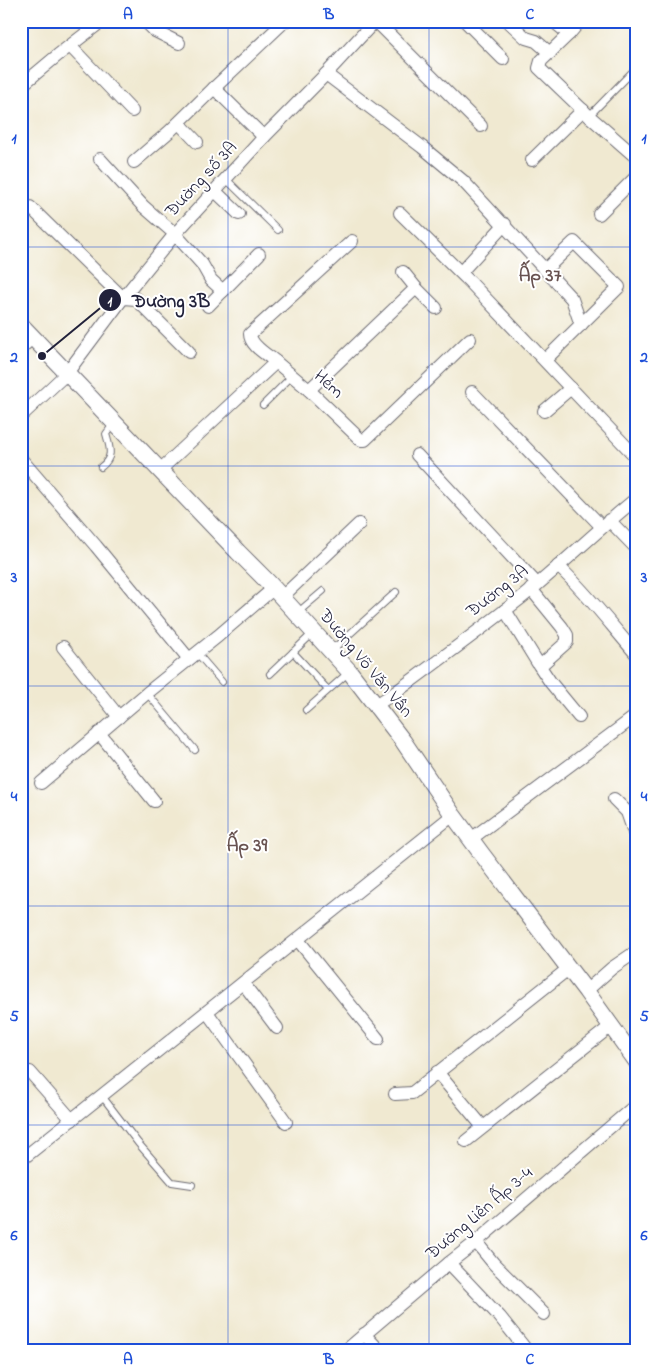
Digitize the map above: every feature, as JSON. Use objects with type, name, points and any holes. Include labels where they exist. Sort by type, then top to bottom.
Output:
[{"type":"street","points":[[21,86],[102,21]]},
{"type":"street","points":[[145,21],[155,32],[179,43]]},
{"type":"street","points":[[134,162],[179,123],[284,21]]},
{"type":"street","points":[[375,21],[481,126]]},
{"type":"street","name":"Đường số 3A","points":[[21,416],[67,373],[123,298],[175,234],[264,137],[375,21]]},
{"type":"street","points":[[465,21],[502,59]]},
{"type":"street","points":[[553,21],[570,34]]},
{"type":"street","points":[[580,21],[570,34],[542,61],[540,68],[586,113],[637,158]]},
{"type":"street","points":[[510,23],[526,38],[536,41],[550,53]]},
{"type":"street","points":[[70,46],[132,111]]},
{"type":"street","points":[[326,74],[407,134],[463,181],[505,224],[572,299],[581,325]]},
{"type":"street","points":[[214,88],[264,137]]},
{"type":"street","points":[[532,160],[586,113]]},
{"type":"street","points":[[179,123],[197,142]]},
{"type":"street","points":[[100,159],[143,206],[175,234],[202,264],[211,280],[223,291]]},
{"type":"street","points":[[600,214],[637,176]]},
{"type":"street","points":[[215,191],[239,214]]},
{"type":"street","points":[[30,207],[123,298],[136,299],[189,352]]},
{"type":"street","points":[[400,213],[461,272],[637,458]]},
{"type":"street","points":[[461,272],[505,224]]},
{"type":"street","name":"Hẻm","points":[[352,241],[250,334],[250,338],[252,342],[309,390],[361,440],[364,440],[470,339]]},
{"type":"street","points":[[545,360],[619,288],[574,242],[546,270]]},
{"type":"street","points":[[208,306],[259,254]]},
{"type":"street","points":[[403,272],[436,308]]},
{"type":"street","points":[[309,390],[416,288]]},
{"type":"street","name":"Đường Võ Văn Vân","points":[[21,325],[27,343],[67,373],[278,592],[350,672],[403,741],[471,840],[586,991],[637,1062]]},
{"type":"street","points":[[160,470],[276,362]]},
{"type":"street","points":[[544,411],[571,388]]},
{"type":"street","points":[[472,392],[606,524],[637,549]]},
{"type":"street","points":[[417,455],[534,586],[562,627],[568,638],[567,642],[540,666]]},
{"type":"street","points":[[21,459],[193,656]]},
{"type":"street","name":"Đường 3A","points":[[376,705],[505,610],[637,498]]},
{"type":"street","points":[[42,784],[147,693],[218,636],[278,592],[359,524]]},
{"type":"street","points":[[558,566],[572,579],[637,655]]},
{"type":"street","points":[[505,610],[540,666],[579,717]]},
{"type":"street","points":[[62,647],[119,717]]},
{"type":"street","points":[[471,840],[637,715]]},
{"type":"street","points":[[99,734],[154,801]]},
{"type":"street","points":[[614,799],[627,812],[637,841]]},
{"type":"street","points":[[21,1160],[453,815]]},
{"type":"street","points":[[298,940],[378,1039]]},
{"type":"street","points":[[586,991],[612,968],[637,951]]},
{"type":"street","points":[[396,1094],[412,1093],[436,1072],[568,969]]},
{"type":"street","points":[[243,983],[277,1028]]},
{"type":"street","points":[[208,1012],[286,1122]]},
{"type":"street","points":[[466,1141],[611,1026]]},
{"type":"street","points":[[30,1072],[72,1120]]},
{"type":"street","points":[[436,1072],[483,1127]]},
{"type":"street","name":"Đường Liên Ấp 3-4","points":[[345,1351],[637,1104]]},
{"type":"street","points":[[476,1242],[494,1264],[544,1314]]},
{"type":"street","points":[[449,1263],[500,1317],[524,1347]]},
{"type":"street","points":[[364,1334],[380,1351]]},
{"type":"lane","points":[[586,113],[637,67]]},
{"type":"lane","points":[[226,179],[278,230]]},
{"type":"lane","points":[[263,405],[292,376]]},
{"type":"lane","points":[[101,467],[108,462],[111,451],[106,434],[114,422]]},
{"type":"lane","points":[[296,613],[322,591]]},
{"type":"lane","points":[[331,651],[396,592]]},
{"type":"lane","points":[[270,674],[314,632]]},
{"type":"lane","points":[[293,652],[328,690]]},
{"type":"lane","points":[[193,656],[222,682]]},
{"type":"lane","points":[[306,710],[350,672]]},
{"type":"lane","points":[[147,693],[195,750]]},
{"type":"lane","points":[[102,1096],[138,1143],[172,1182],[192,1184]]},
{"type":"place","name":"Đường 3B","points":[[42,356]]},
{"type":"district","name":"Ấp 37","points":[[540,276]]},
{"type":"district","name":"Ấp 39","points":[[247,846]]}]
